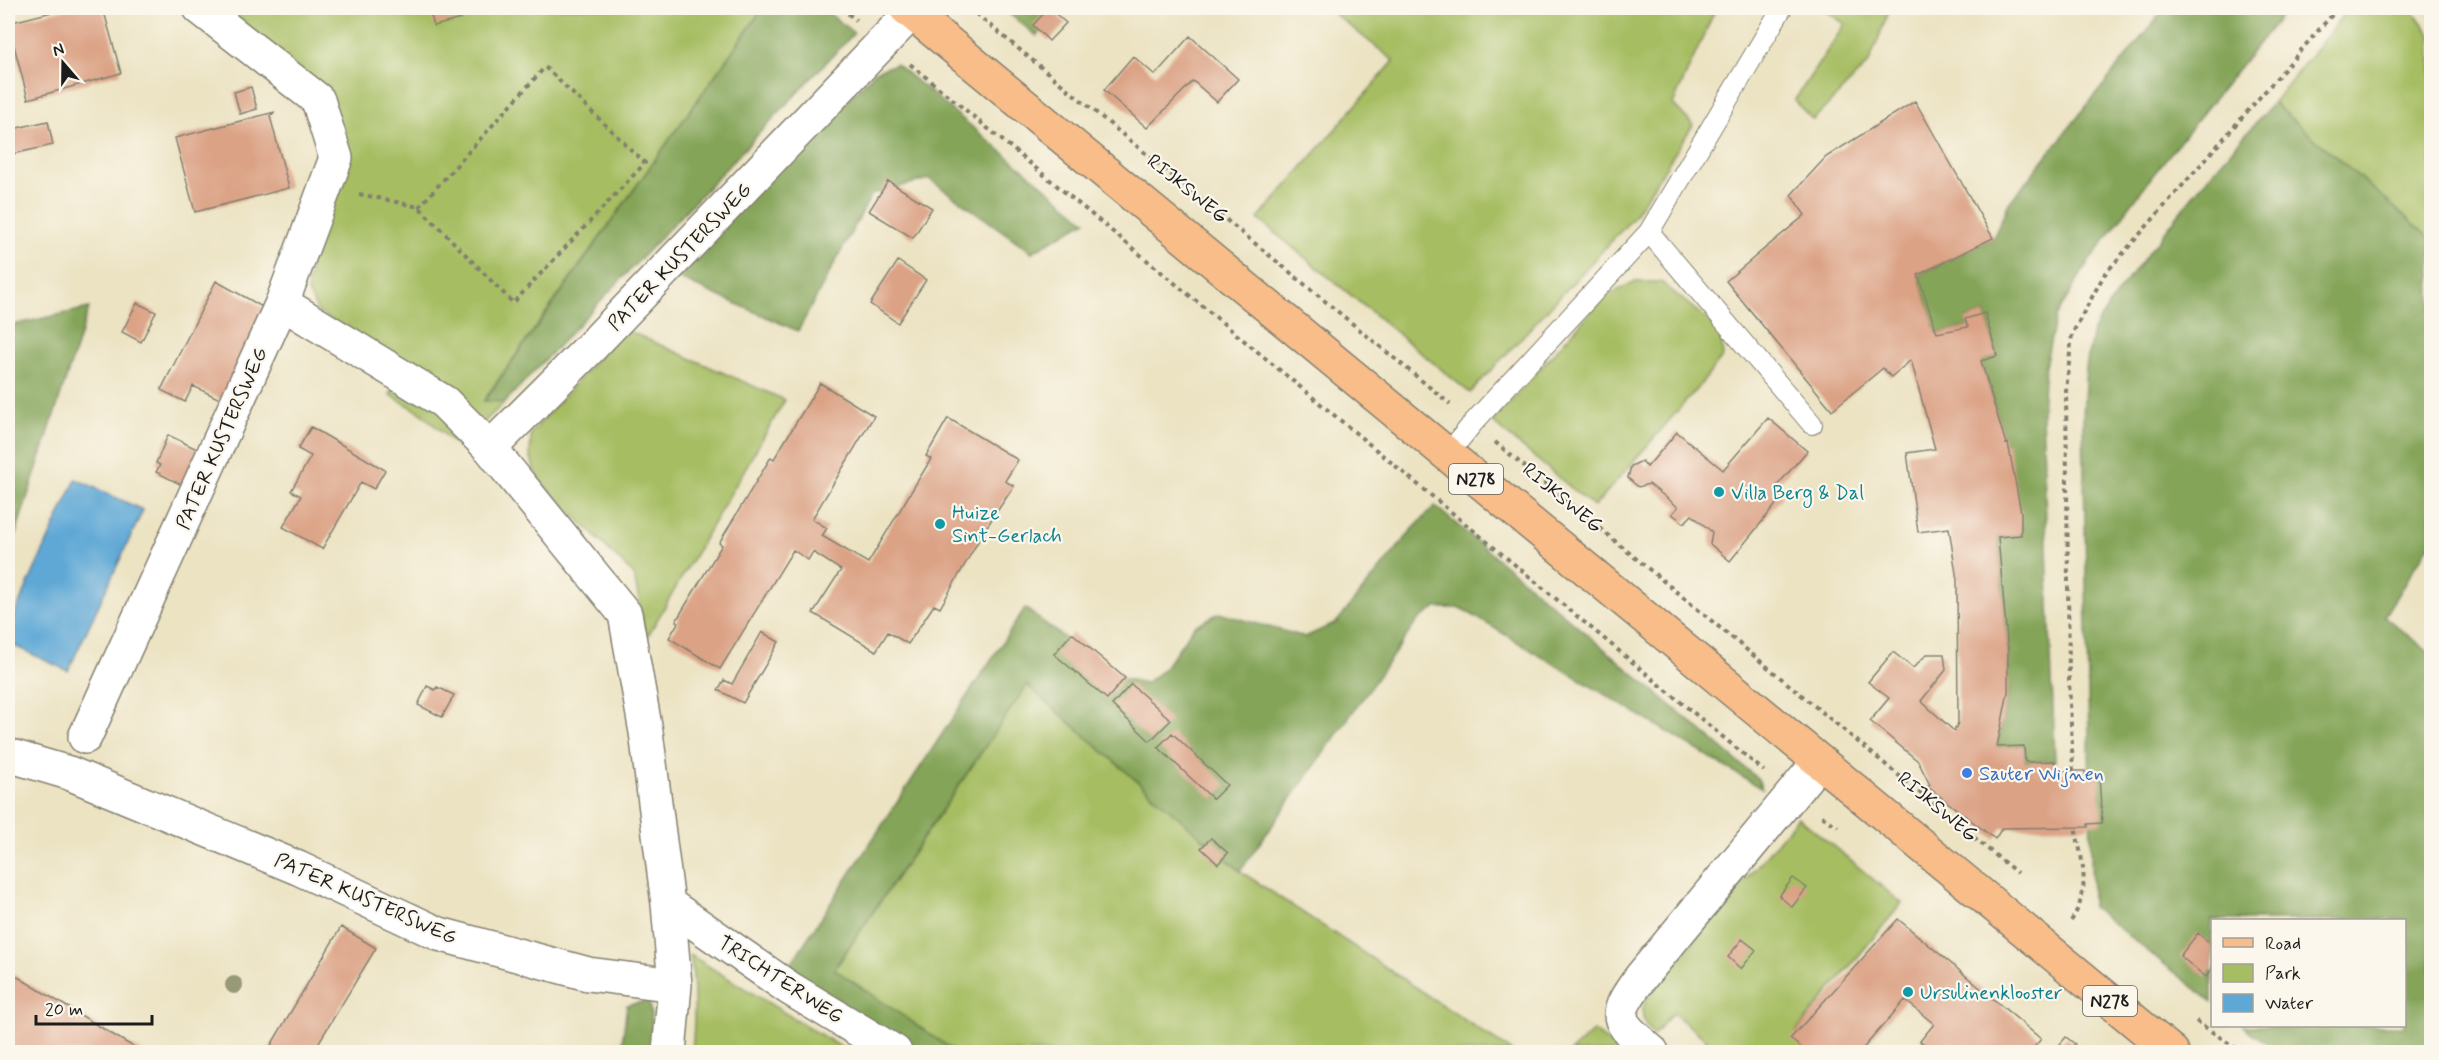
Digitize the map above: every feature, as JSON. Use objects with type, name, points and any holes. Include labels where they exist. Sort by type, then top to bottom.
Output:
[{"type":"main road","name":"RIJKSWEG","points":[[909,10],[2172,1053]]},
{"type":"street","name":"PATER KUSTERSWEG","points":[[77,756],[282,303],[336,158],[318,100],[200,8]]},
{"type":"street","name":"PATER KUSTERSWEG","points":[[490,448],[605,333],[865,61],[909,10]]},
{"type":"street","points":[[282,303],[444,402],[490,448],[625,614],[646,732],[668,904],[675,985],[669,1053]]},
{"type":"street","name":"PATER KUSTERSWEG","points":[[8,755],[77,756],[298,868],[439,934],[588,974],[675,985]]},
{"type":"street","points":[[1652,1053],[1624,1027],[1621,1016],[1622,1003],[1819,762]]},
{"type":"street","name":"TRICHTERWEG","points":[[668,904],[789,988],[895,1053]]},
{"type":"lane","points":[[1447,455],[1473,423],[1649,232],[1782,8]]},
{"type":"lane","points":[[1649,232],[1812,424]]},
{"type":"path","points":[[841,8],[857,21]]},
{"type":"path","name":"RIJKSWEG","points":[[969,8],[2022,877]]},
{"type":"path","points":[[2073,771],[2069,679],[2066,391],[2072,334],[2104,275],[2338,8]]},
{"type":"path","points":[[913,66],[1792,795],[1840,829]]},
{"type":"path","points":[[326,186],[419,207],[513,303],[645,163],[545,67],[419,207]]},
{"type":"path","points":[[2072,920],[2084,897],[2084,867],[2075,827]]},
{"type":"path","points":[[2064,913],[2079,925]]},
{"type":"path","points":[[2190,1017],[2242,1053]]},
{"type":"green space","points":[[219,8],[763,8],[484,400],[505,402],[458,447],[420,412],[390,395],[405,364],[318,312],[307,290],[311,259],[343,150]]},
{"type":"green space","points":[[763,8],[822,8],[854,33],[505,402],[484,401]]},
{"type":"green space","points":[[1002,8],[1063,8],[1037,36]]},
{"type":"green space","points":[[1327,8],[1716,8],[1673,104],[1693,125],[1632,219],[1470,393],[1258,219],[1394,61]]},
{"type":"green space","points":[[1821,8],[1890,8],[1869,63],[1813,120],[1794,101],[1845,24]]},
{"type":"green space","points":[[2165,8],[2287,8],[2153,175],[2087,264],[2056,317],[2045,365],[2042,413],[2055,761],[2025,762],[2024,746],[1997,747],[2008,692],[2008,651],[1998,537],[2021,535],[2012,469],[1981,361],[1997,356],[1985,313],[1966,319],[1968,327],[1937,333],[1918,275],[1993,238],[2009,203]]},
{"type":"green space","points":[[2349,8],[2411,8],[2431,35],[2431,239],[2273,103]]},
{"type":"green space","points":[[896,64],[1086,221],[1032,252],[929,179],[872,194],[798,331],[673,276],[876,71]]},
{"type":"green space","points":[[2273,103],[2431,239],[2431,542],[2384,616],[2431,654],[2431,1052],[2279,1052],[2244,1027],[2406,1027],[2406,919],[2211,919],[2211,1001],[2092,907],[2083,417],[2086,367],[2093,330],[2115,296],[2202,184]]},
{"type":"green space","points":[[1634,282],[1661,282],[1720,330],[1723,356],[1594,507],[1492,422],[1605,296]]},
{"type":"green space","points":[[89,308],[8,557],[8,326]]},
{"type":"green space","points":[[624,329],[785,400],[646,639],[634,575],[537,478],[530,455],[531,433]]},
{"type":"green space","points":[[1435,506],[1758,779],[1762,789],[1461,608],[1436,608],[1418,620],[1240,871],[1027,685],[834,969],[956,1052],[915,1052],[788,968],[1025,608],[1116,677],[1146,683],[1164,669],[1194,626],[1219,613],[1305,637],[1336,623],[1412,530]]},
{"type":"green space","points":[[1027,685],[1240,871],[1513,1052],[956,1052],[834,970]]},
{"type":"green space","points":[[1798,817],[1902,903],[1796,1032],[1820,1052],[1721,1052],[1673,1013],[1653,1035],[1644,1018],[1643,1010],[1646,999]]},
{"type":"green space","points":[[690,955],[849,1052],[692,1052],[694,1004]]},
{"type":"green space","points":[[649,1001],[653,1032],[651,1052],[621,1052],[627,1005]]},
{"type":"green space","points":[[1594,1031],[1621,1052],[1570,1052]]},
{"type":"water","points":[[76,479],[143,510],[68,671],[8,643],[8,628]]},
{"type":"building","points":[[68,8],[103,8],[121,73],[28,99],[8,23]]},
{"type":"building","points":[[429,8],[458,8],[461,19],[434,26]]},
{"type":"building","points":[[1049,8],[1066,23],[1049,41],[1033,25]]},
{"type":"building","points":[[1190,36],[1238,79],[1217,102],[1193,81],[1147,128],[1104,90],[1133,56],[1155,75]]},
{"type":"building","points":[[251,87],[257,109],[240,114],[234,92]]},
{"type":"building","points":[[1915,101],[1993,238],[1918,275],[1937,333],[1968,327],[1965,319],[1985,313],[1997,356],[1981,361],[2006,444],[2008,443],[2021,512],[2021,535],[1998,537],[2008,651],[2008,692],[1997,747],[2024,746],[2025,762],[2055,761],[2056,771],[2085,771],[2085,776],[2099,776],[2102,823],[2088,824],[2088,827],[2002,828],[1995,839],[1928,787],[1930,785],[1918,761],[1870,721],[1889,698],[1868,682],[1893,652],[1913,668],[1927,654],[1944,654],[1946,670],[1921,701],[1954,731],[1958,723],[1957,580],[1949,528],[1918,532],[1907,453],[1935,449],[1911,360],[1891,377],[1883,368],[1832,410],[1726,281],[1805,215],[1791,195],[1826,157]]},
{"type":"building","points":[[275,112],[270,116],[289,188],[195,212],[175,138]]},
{"type":"building","points":[[48,121],[53,145],[8,155],[8,130]]},
{"type":"building","points":[[888,181],[932,208],[913,238],[869,211]]},
{"type":"building","points":[[898,261],[926,280],[898,323],[870,304]]},
{"type":"building","points":[[216,281],[268,310],[224,401],[193,386],[185,402],[161,390]]},
{"type":"building","points":[[137,303],[156,312],[141,342],[122,332]]},
{"type":"building","name":"Huize Sint-Gerlach","points":[[820,383],[874,416],[812,519],[827,528],[822,536],[868,563],[931,459],[926,456],[948,418],[1018,460],[1005,481],[1014,486],[984,531],[940,608],[934,605],[908,644],[888,632],[876,651],[813,613],[841,570],[813,552],[808,560],[793,550],[720,669],[669,638],[678,623],[676,621],[722,545],[719,543],[771,457],[774,459]]},
{"type":"building","name":"Villa Berg & Dal","points":[[1768,418],[1807,451],[1775,488],[1783,496],[1730,561],[1710,544],[1712,532],[1692,515],[1684,523],[1672,514],[1678,507],[1649,484],[1638,487],[1628,478],[1631,466],[1642,461],[1647,467],[1677,432],[1723,470]]},
{"type":"building","points":[[311,427],[385,470],[374,489],[361,482],[322,549],[283,527],[301,496],[291,491],[311,456],[298,449]]},
{"type":"building","points":[[168,435],[201,451],[184,486],[156,472],[160,465],[156,463]]},
{"type":"building","points":[[762,632],[779,642],[743,703],[718,690],[724,680],[732,684]]},
{"type":"building","points":[[1072,633],[1125,678],[1107,699],[1054,654]]},
{"type":"building","points":[[1131,684],[1171,720],[1150,741],[1112,705]]},
{"type":"building","points":[[427,686],[435,690],[437,687],[454,695],[442,717],[418,705]]},
{"type":"building","points":[[1172,733],[1227,785],[1213,799],[1158,747]]},
{"type":"building","points":[[1211,838],[1228,853],[1218,864],[1201,848]]},
{"type":"building","points":[[1793,878],[1807,888],[1792,907],[1779,896]]},
{"type":"building","name":"Ursulinenklooster","points":[[1898,919],[2041,1039],[2030,1052],[1935,1052],[1920,1041],[1934,1024],[1905,1000],[1860,1052],[1798,1052],[1802,1048],[1790,1039]]},
{"type":"building","points":[[341,927],[376,948],[313,1052],[267,1052]]},
{"type":"building","points":[[2198,933],[2211,944],[2211,970],[2206,977],[2180,956]]},
{"type":"building","points":[[1742,939],[1756,950],[1741,969],[1728,957]]},
{"type":"building","points":[[8,971],[143,1052],[18,1052],[8,1046]]},
{"type":"building","points":[[2066,1037],[2075,1044],[2068,1052],[2055,1050]]},
{"type":"place","name":"Villa Berg & Dal","points":[[1719,492]]},
{"type":"place","name":"Huize Sint-Gerlach","points":[[940,524]]},
{"type":"place","name":"Sauter Wijnen","points":[[1967,773]]},
{"type":"place","name":"Ursulinenklooster","points":[[1908,992]]}]
